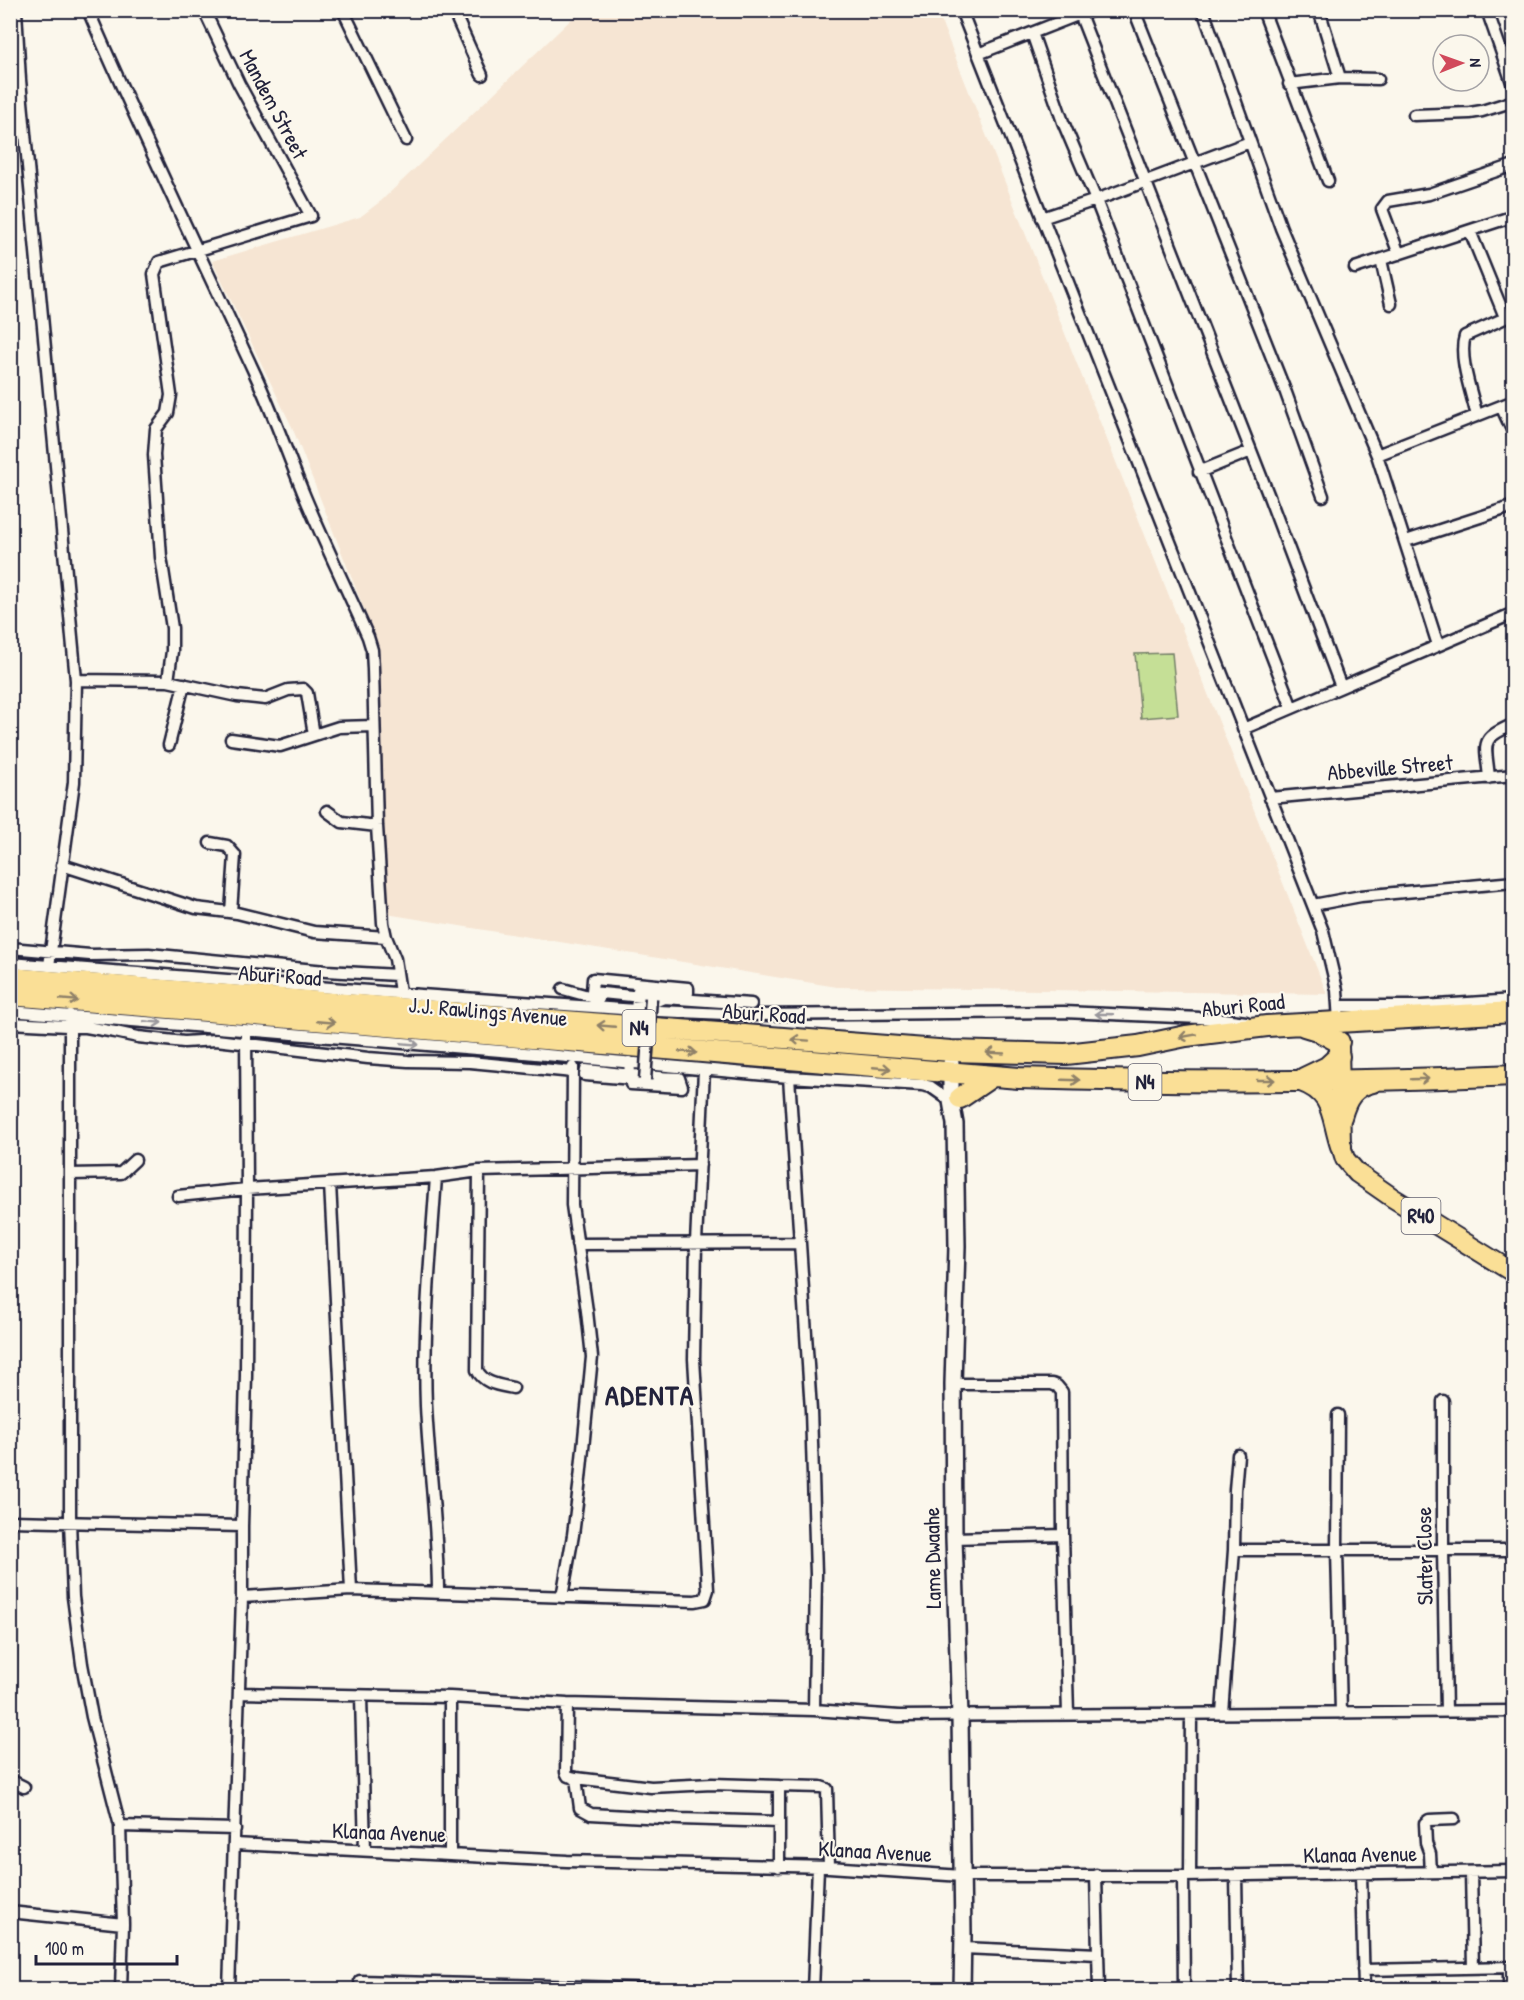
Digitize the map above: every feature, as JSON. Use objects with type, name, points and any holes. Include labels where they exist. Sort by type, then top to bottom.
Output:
[{"type":"highway","name":"Aburi Road","points":[[10,978],[420,1002],[610,1026],[956,1051],[1066,1054],[1106,1051],[1186,1036],[1296,1024],[1339,1014],[1514,1012]]},
{"type":"highway","name":"J.J. Rawlings Avenue","points":[[10,995],[282,1026],[748,1065],[956,1074]]},
{"type":"highway","points":[[1296,1024],[1317,1030],[1339,1049],[1328,1067],[1298,1080]]},
{"type":"highway","name":"N4","points":[[956,1074],[1161,1083],[1340,1081],[1514,1075]]},
{"type":"highway","points":[[956,1100],[991,1077]]},
{"type":"highway","points":[[1298,1080],[1321,1091],[1326,1098],[1331,1107],[1341,1146]]},
{"type":"highway","points":[[1341,1118],[1353,1091],[1364,1084],[1379,1080]]},
{"type":"main road","points":[[1339,1014],[1339,1049]]},
{"type":"main road","name":"R40","points":[[1339,1049],[1341,1146],[1345,1159],[1357,1173],[1401,1204],[1514,1273]]},
{"type":"street","points":[[16,10],[15,80],[76,680],[74,782],[49,966]]},
{"type":"street","points":[[88,10],[124,95],[155,156],[196,250],[256,376],[304,493],[368,637],[372,650],[381,902],[386,937],[395,959],[400,992]]},
{"type":"street","name":"Mandem Street","points":[[196,250],[311,216],[240,84],[204,10]]},
{"type":"street","points":[[343,10],[406,140]]},
{"type":"street","points":[[453,10],[483,75]]},
{"type":"street","points":[[961,10],[1313,905],[1323,932],[1337,990],[1339,1014],[1514,1000]]},
{"type":"street","points":[[978,54],[1075,14],[1094,10]]},
{"type":"street","points":[[1134,10],[1286,393],[1323,496]]},
{"type":"street","points":[[1203,10],[1281,228],[1377,455],[1438,645]]},
{"type":"street","points":[[1263,10],[1289,84],[1328,181]]},
{"type":"street","points":[[1319,10],[1340,78]]},
{"type":"street","points":[[1487,10],[1511,73],[1514,88]]},
{"type":"street","points":[[1075,14],[1145,181],[1341,687]]},
{"type":"street","points":[[1032,33],[1063,122],[1096,200],[1199,472],[1292,708]]},
{"type":"street","points":[[1289,84],[1340,78],[1378,79]]},
{"type":"street","points":[[1414,115],[1470,113],[1514,100]]},
{"type":"street","points":[[1042,218],[1250,142]]},
{"type":"street","points":[[1399,254],[1382,209],[1388,201],[1429,194],[1514,165]]},
{"type":"street","points":[[1355,268],[1514,216]]},
{"type":"street","points":[[1470,231],[1509,316],[1465,336],[1462,345],[1477,416]]},
{"type":"street","points":[[168,681],[172,628],[161,557],[154,455],[156,429],[168,413],[171,395],[154,274],[159,262],[196,250]]},
{"type":"street","points":[[1381,260],[1391,304]]},
{"type":"street","points":[[1377,455],[1514,401]]},
{"type":"street","points":[[1501,406],[1514,434]]},
{"type":"street","points":[[1199,472],[1251,451]]},
{"type":"street","points":[[1406,541],[1514,506]]},
{"type":"street","points":[[1243,729],[1514,613]]},
{"type":"street","points":[[76,680],[168,681],[237,696],[265,699],[288,690],[303,689],[307,693],[314,735]]},
{"type":"street","points":[[169,745],[184,684]]},
{"type":"street","points":[[1489,778],[1487,739],[1492,734],[1514,724]]},
{"type":"street","points":[[231,739],[280,746],[339,727],[374,726]]},
{"type":"street","name":"Abbeville Street","points":[[1270,798],[1514,775]]},
{"type":"street","points":[[327,812],[342,822],[377,826]]},
{"type":"street","points":[[210,843],[228,846],[235,855],[231,912]]},
{"type":"street","points":[[62,865],[196,908],[231,912],[314,932],[386,937]]},
{"type":"street","points":[[1313,905],[1361,896],[1514,882]]},
{"type":"street","points":[[10,948],[102,955],[149,954],[326,971],[397,975]]},
{"type":"street","points":[[10,963],[400,992],[420,1002],[636,1006],[748,1015],[1064,1012],[1223,1019],[1267,1026]]},
{"type":"street","points":[[629,1062],[630,1073],[631,1084],[682,1087],[679,1078],[650,1077],[639,1075],[628,1074],[607,1072],[597,1071],[586,1070],[585,1075],[598,1076],[621,1078],[633,1079],[645,1080],[651,998],[639,997],[627,996],[616,994],[592,992],[593,979],[688,988],[688,993],[638,990],[636,1006]]},
{"type":"street","points":[[563,989],[594,999],[636,1006],[664,998],[751,1004]]},
{"type":"street","points":[[10,1011],[70,1021],[138,1037],[184,1042],[216,1040],[408,1062],[470,1062],[573,1072]]},
{"type":"street","points":[[10,1023],[70,1021],[246,1030],[282,1026]]},
{"type":"street","points":[[70,1021],[70,1521],[76,1628],[92,1717],[120,1826],[123,1924],[121,1989]]},
{"type":"street","points":[[229,1989],[240,1693],[246,1375],[248,1189],[246,1030]]},
{"type":"street","points":[[530,1046],[572,1058],[704,1070],[748,1065],[789,1077],[922,1085],[931,1087],[956,1100]]},
{"type":"street","name":"Lame Dwaahe","points":[[956,1051],[957,1246],[953,1384],[954,1538],[960,1716],[962,1989]]},
{"type":"street","points":[[562,1597],[580,1479],[592,1357],[588,1311],[572,1205],[572,1058]]},
{"type":"street","points":[[242,1597],[351,1590],[695,1601],[701,1601],[706,1596],[708,1590],[693,1359],[704,1070]]},
{"type":"street","points":[[789,1077],[811,1422],[816,1574],[814,1710]]},
{"type":"street","points":[[70,1174],[121,1173],[135,1160]]},
{"type":"street","points":[[178,1196],[248,1189],[436,1177],[479,1171],[700,1165]]},
{"type":"street","points":[[479,1171],[477,1370],[481,1378],[513,1388]]},
{"type":"street","points":[[436,1177],[429,1282],[426,1405],[437,1540],[438,1593]]},
{"type":"street","points":[[330,1184],[351,1590]]},
{"type":"street","points":[[577,1244],[799,1243]]},
{"type":"street","points":[[953,1384],[1052,1384],[1062,1392],[1068,1714]]},
{"type":"street","name":"Slater Close","points":[[1443,1401],[1446,1711]]},
{"type":"street","points":[[1338,1415],[1337,1550],[1341,1713]]},
{"type":"street","points":[[1222,1713],[1234,1550],[1238,1455]]},
{"type":"street","points":[[10,1521],[242,1526]]},
{"type":"street","points":[[954,1538],[1063,1535]]},
{"type":"street","points":[[1234,1550],[1514,1550]]},
{"type":"street","points":[[240,1693],[450,1697],[658,1708],[814,1710],[899,1716],[1514,1711]]},
{"type":"street","points":[[361,1696],[365,1850]]},
{"type":"street","points":[[450,1697],[450,1854]]},
{"type":"street","points":[[567,1704],[566,1772],[568,1776],[651,1786],[712,1784],[821,1786],[827,1790],[813,1989]]},
{"type":"street","points":[[1184,1989],[1191,1714]]},
{"type":"street","points":[[576,1778],[580,1809],[591,1814],[779,1822]]},
{"type":"street","points":[[10,1780],[24,1787]]},
{"type":"street","points":[[779,1786],[779,1867]]},
{"type":"street","points":[[1431,1872],[1425,1822],[1454,1819]]},
{"type":"street","points":[[120,1826],[236,1829]]},
{"type":"street","name":"Klanaa Avenue","points":[[235,1844],[567,1861],[823,1867],[962,1876],[1187,1876],[1514,1871]]},
{"type":"street","points":[[1471,1872],[1473,1968]]},
{"type":"street","points":[[1361,1873],[1364,1989]]},
{"type":"street","points":[[1096,1875],[1099,1989]]},
{"type":"street","points":[[1236,1875],[1238,1989]]},
{"type":"street","points":[[10,1912],[123,1924]]},
{"type":"street","points":[[963,1948],[1098,1954]]},
{"type":"street","points":[[1363,1970],[1511,1967],[1509,1989]]},
{"type":"street","points":[[360,1981],[522,1987],[702,1989]]},
{"type":"shaded area","points":[[580,11],[937,11],[1327,994],[837,987],[380,913],[377,642],[292,427],[212,261],[360,217],[381,201]]},
{"type":"green space","points":[[1172,653],[1178,715],[1141,718],[1135,654]]},
{"type":"green space","points":[[11,1624],[18,1624],[17,1707],[11,1707]]},
{"type":"district","name":"ADENTA","points":[[650,1395]]}]
